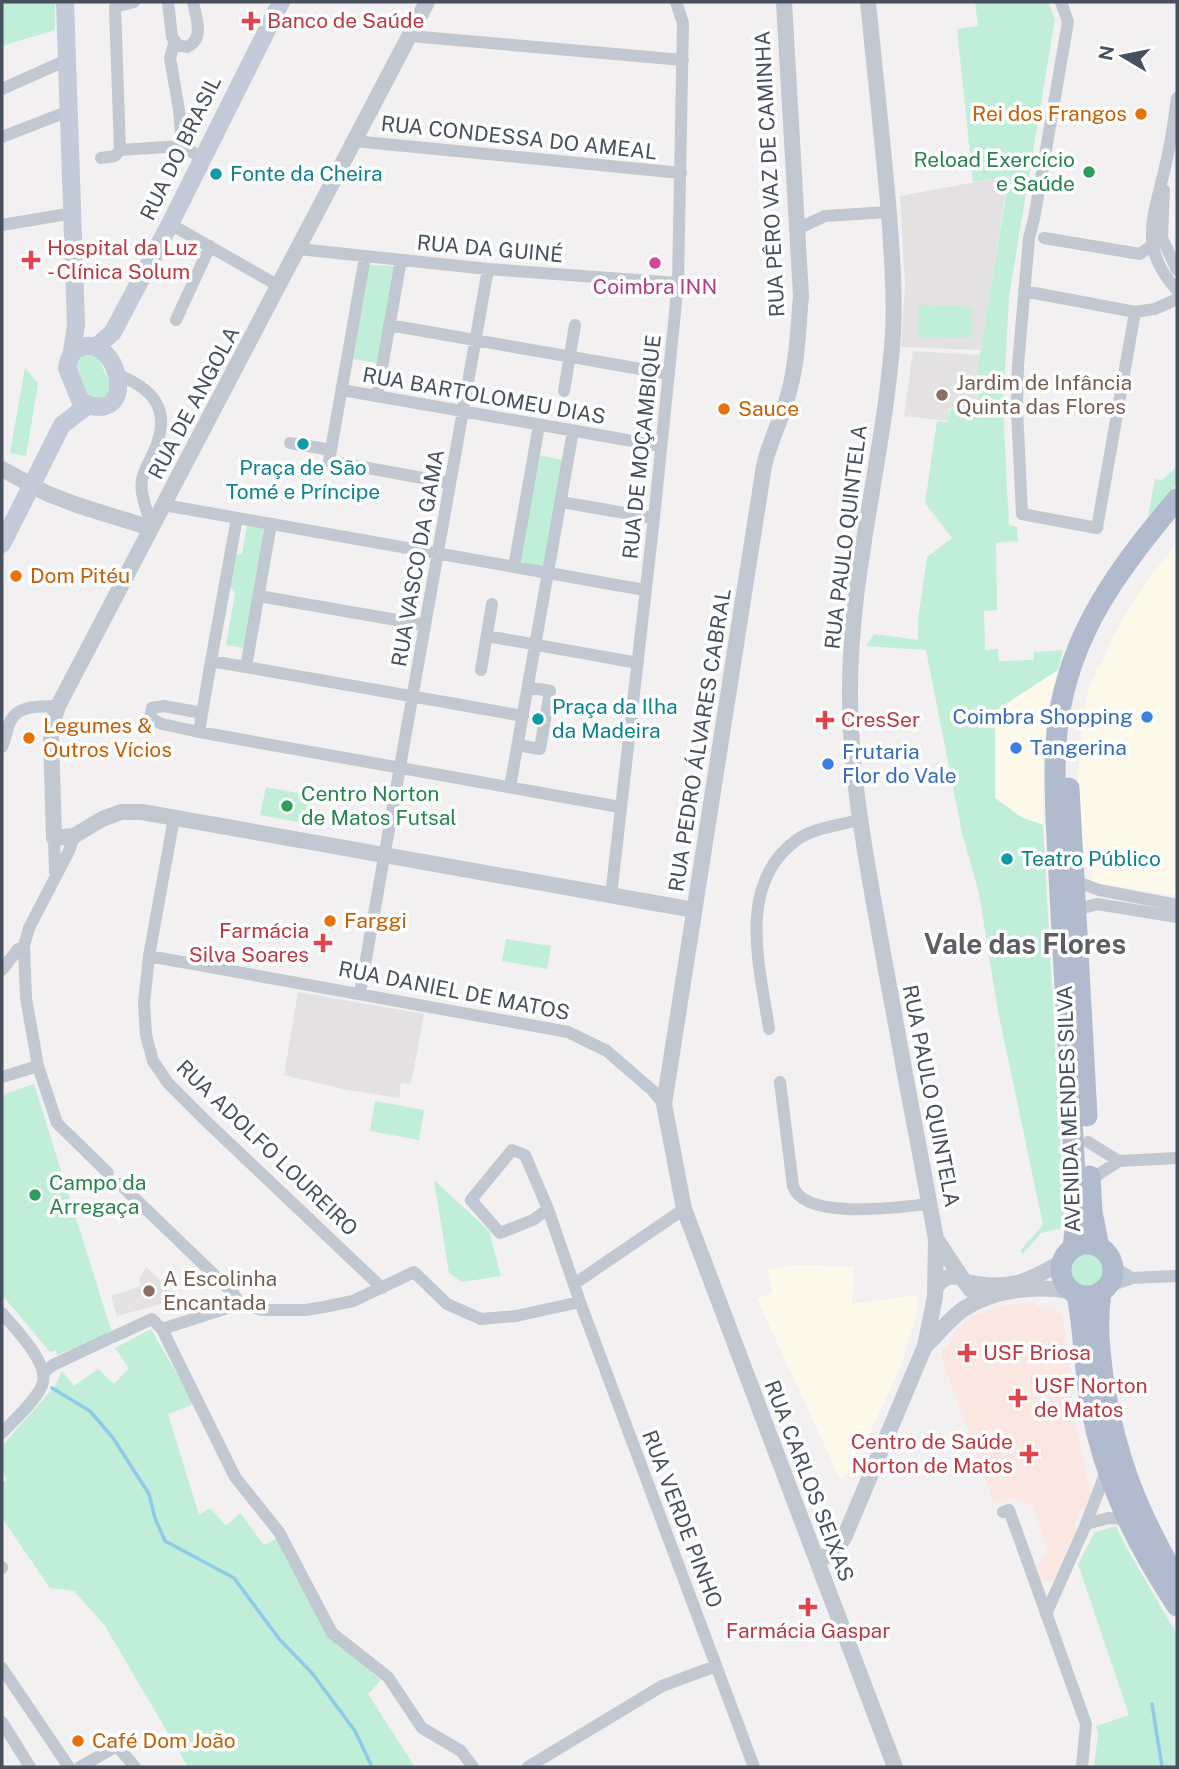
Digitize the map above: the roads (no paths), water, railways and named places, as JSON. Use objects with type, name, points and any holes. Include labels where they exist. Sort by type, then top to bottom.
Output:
[{"type":"main road","points":[[65,2],[76,325],[67,368],[80,400],[88,405],[105,407],[119,392],[116,374],[103,350],[93,346],[76,325]]},
{"type":"main road","name":"RUA DO BRASIL","points":[[72,352],[79,347],[93,346],[113,332],[281,2]]},
{"type":"main road","points":[[2,544],[62,425],[74,386]]},
{"type":"main road","points":[[62,425],[88,405]]},
{"type":"main road","name":"AVENIDA MENDES SILVA","points":[[1177,499],[1122,567],[1100,601],[1068,676],[1058,723],[1055,754],[1056,819],[1077,1213],[1062,1278],[1074,1293],[1091,1408],[1107,1469],[1126,1519],[1177,1606]]},
{"type":"main road","name":"AVENIDA MENDES SILVA","points":[[1099,1247],[1092,1212],[1090,1181],[1069,747],[1082,679],[1094,647],[1118,600],[1138,570],[1177,522]]},
{"type":"main road","name":"AVENIDA MENDES SILVA","points":[[1068,1255],[1090,1244],[1099,1247],[1106,1252],[1113,1281]]},
{"type":"main road","points":[[1074,1293],[1086,1296],[1113,1281]]},
{"type":"main road","points":[[1113,1281],[1098,1328],[1108,1407],[1130,1489],[1177,1580]]},
{"type":"street","points":[[121,150],[116,7],[134,2]]},
{"type":"street","points":[[168,2],[174,41],[170,58],[179,110],[181,145]]},
{"type":"street","points":[[174,41],[187,47],[197,40],[193,2]]},
{"type":"street","name":"RUA DE ANGOLA","points":[[54,838],[51,736],[58,706],[428,2]]},
{"type":"street","name":"RUA DE MOÇAMBIQUE","points":[[611,896],[678,283],[683,23],[676,2]]},
{"type":"street","name":"RUA PÊRO VAZ DE CAMINHA","points":[[784,2],[801,296],[791,386]]},
{"type":"street","name":"RUA PAULO QUINTELA","points":[[868,2],[889,212],[892,348],[852,633],[849,697],[851,761],[859,820],[936,1239],[935,1293],[926,1346]]},
{"type":"street","points":[[1061,2],[1068,22],[1034,219],[1028,238],[1017,409],[1021,514],[1097,528],[1135,312]]},
{"type":"street","points":[[410,36],[683,60]]},
{"type":"street","points":[[2,89],[67,60]]},
{"type":"street","points":[[1177,98],[1157,242],[1164,276],[1177,290]]},
{"type":"street","points":[[2,137],[69,111]]},
{"type":"street","name":"RUA CONDESSA DO AMEAL","points":[[354,141],[681,173]]},
{"type":"street","points":[[101,158],[115,156],[121,150],[181,145],[202,158]]},
{"type":"street","points":[[796,229],[825,216],[889,212]]},
{"type":"street","points":[[2,225],[73,213]]},
{"type":"street","points":[[1034,219],[1044,238]]},
{"type":"street","points":[[170,224],[279,286]]},
{"type":"street","points":[[1044,238],[1140,254],[1157,242]]},
{"type":"street","points":[[1028,253],[1044,238]]},
{"type":"street","points":[[1157,242],[1177,270]]},
{"type":"street","points":[[176,320],[210,246]]},
{"type":"street","name":"RUA DA GUINÉ","points":[[299,249],[678,283]]},
{"type":"street","points":[[330,456],[365,257]]},
{"type":"street","points":[[377,396],[401,260]]},
{"type":"street","name":"RUA VASCO DA GAMA","points":[[360,993],[488,268]]},
{"type":"street","points":[[1024,291],[1135,312],[1155,309],[1177,299]]},
{"type":"street","points":[[389,325],[669,374]]},
{"type":"street","points":[[564,391],[575,325]]},
{"type":"street","points":[[116,374],[144,387],[150,393],[161,418],[159,438],[141,483],[151,528]]},
{"type":"street","name":"RUA PEDRO ÁLVARES CABRAL","points":[[664,1104],[764,466],[768,447],[783,414],[791,386]]},
{"type":"street","name":"RUA BARTOLOMEU DIAS","points":[[342,390],[661,446]]},
{"type":"street","points":[[514,567],[540,425]]},
{"type":"street","points":[[510,787],[573,431]]},
{"type":"street","points":[[290,443],[330,456],[450,483]]},
{"type":"street","points":[[2,469],[46,493],[151,528]]},
{"type":"street","points":[[561,502],[654,518]]},
{"type":"street","points":[[164,505],[646,590]]},
{"type":"street","points":[[199,732],[237,518]]},
{"type":"street","points":[[246,667],[271,524]]},
{"type":"street","points":[[258,596],[425,625]]},
{"type":"street","points":[[481,670],[492,604]]},
{"type":"street","points":[[486,636],[638,663]]},
{"type":"street","points":[[211,661],[523,716]]},
{"type":"street","points":[[518,745],[540,749],[550,691],[528,687]]},
{"type":"street","points":[[2,747],[10,722],[17,711],[58,706]]},
{"type":"street","points":[[202,713],[164,706],[152,708],[150,718],[162,724],[199,732],[620,807]]},
{"type":"street","points":[[55,875],[54,838],[74,836],[102,819],[121,812],[174,817],[694,910]]},
{"type":"street","name":"RUA ADOLFO LOUREIRO","points":[[174,817],[149,956],[144,1003],[146,1035],[153,1060],[169,1083],[382,1287]]},
{"type":"street","points":[[769,1029],[755,929],[765,878],[778,858],[799,838],[859,820]]},
{"type":"street","points":[[74,836],[29,928],[21,954],[38,1066],[57,1124],[108,1173]]},
{"type":"street","points":[[1075,881],[1100,890],[1177,905]]},
{"type":"street","points":[[1076,910],[1097,904],[1177,917]]},
{"type":"street","points":[[2,970],[21,954]]},
{"type":"street","name":"RUA DANIEL DE MATOS","points":[[149,956],[568,1032],[607,1051],[664,1104]]},
{"type":"street","points":[[2,1077],[38,1066]]},
{"type":"street","points":[[780,1082],[793,1186],[801,1198],[809,1203],[838,1209],[929,1204]]},
{"type":"street","points":[[574,1284],[684,1209],[664,1104]]},
{"type":"street","points":[[1088,1142],[1119,1161]]},
{"type":"street","name":"RUA VERDE PINHO","points":[[548,1209],[533,1220],[500,1233],[471,1200],[512,1150],[525,1154],[548,1209],[580,1302],[754,1767]]},
{"type":"street","points":[[1090,1181],[1119,1161],[1177,1158]]},
{"type":"street","points":[[120,1184],[233,1293],[240,1304]]},
{"type":"street","name":"RUA CARLOS SEIXAS","points":[[684,1209],[895,1767]]},
{"type":"street","name":"RUA PAULO QUINTELA","points":[[936,1239],[964,1280]]},
{"type":"street","points":[[1068,1255],[1040,1275],[1016,1285],[992,1287],[946,1278],[935,1293],[940,1308],[951,1313],[1018,1290],[1043,1288],[1074,1293]]},
{"type":"street","points":[[162,1329],[240,1304],[262,1310],[306,1310],[353,1301],[414,1272],[447,1304],[481,1319],[516,1316],[580,1302]]},
{"type":"street","points":[[1113,1281],[1177,1276]]},
{"type":"street","points":[[817,1561],[833,1552],[844,1538],[926,1346],[969,1304],[971,1292],[964,1280]]},
{"type":"street","points":[[2,1313],[37,1356],[44,1372],[43,1383],[35,1396],[2,1433]]},
{"type":"street","points":[[44,1372],[53,1364],[152,1319],[162,1329],[236,1477],[279,1532],[332,1633],[388,1677],[422,1728],[460,1751],[473,1767]]},
{"type":"street","points":[[1046,1614],[1087,1524],[1107,1469]]},
{"type":"street","points":[[1003,1512],[1009,1510],[1086,1724],[1082,1767]]},
{"type":"street","points":[[1087,1524],[1108,1518],[1126,1519]]},
{"type":"street","points":[[528,1767],[662,1686],[716,1666]]},
{"type":"street","points":[[2,1668],[69,1767]]},
{"type":"street","points":[[2,1721],[30,1767]]},
{"type":"street","points":[[80,1767],[117,1746],[135,1767]]},
{"type":"waterway","points":[[52,1388],[90,1411],[113,1438],[149,1494],[165,1541],[234,1578],[280,1640],[312,1673],[355,1731],[372,1767]]},
{"type":"waterway","points":[[1152,1704],[1162,1767]]},
{"type":"place","name":"Banco de Saúde","points":[[251,21]]},
{"type":"place","name":"Rei dos Frangos","points":[[1141,114]]},
{"type":"place","name":"Reload Exercício e Saúde","points":[[1089,172]]},
{"type":"place","name":"Fonte da Cheira","points":[[216,174]]},
{"type":"place","name":"Hospital da Luz - Clínica Solum","points":[[31,260]]},
{"type":"place","name":"Coimbra INN","points":[[655,263]]},
{"type":"place","name":"Jardim de Infância Quinta das Flores","points":[[942,395]]},
{"type":"place","name":"Sauce","points":[[724,409]]},
{"type":"place","name":"Praça de São Tomé e Príncipe","points":[[303,444]]},
{"type":"place","name":"Dom Pitéu","points":[[16,576]]},
{"type":"place","name":"Coimbra Shopping","points":[[1147,717]]},
{"type":"place","name":"Praça da Ilha da Madeira","points":[[538,719]]},
{"type":"place","name":"CresSer","points":[[825,720]]},
{"type":"place","name":"Legumes & Outros Vícios","points":[[29,738]]},
{"type":"place","name":"Tangerina","points":[[1016,748]]},
{"type":"place","name":"Frutaria Flor do Vale","points":[[828,764]]},
{"type":"place","name":"Centro Norton de Matos Futsal","points":[[287,806]]},
{"type":"place","name":"Teatro Público","points":[[1007,859]]},
{"type":"place","name":"Farggi","points":[[330,921]]},
{"type":"place","name":"Farmácia Silva Soares","points":[[323,943]]},
{"type":"place","name":"Campo da Arregaça","points":[[35,1195]]},
{"type":"place","name":"A Escolinha Encantada","points":[[149,1291]]},
{"type":"place","name":"USF Briosa","points":[[967,1353]]},
{"type":"place","name":"USF Norton de Matos","points":[[1018,1398]]},
{"type":"place","name":"Centro de Saúde Norton de Matos","points":[[1029,1454]]},
{"type":"place","name":"Farmácia Gaspar","points":[[808,1607]]},
{"type":"place","name":"Café Dom João","points":[[78,1741]]},
{"type":"district","name":"Vale das Flores","points":[[1025,944]]}]
